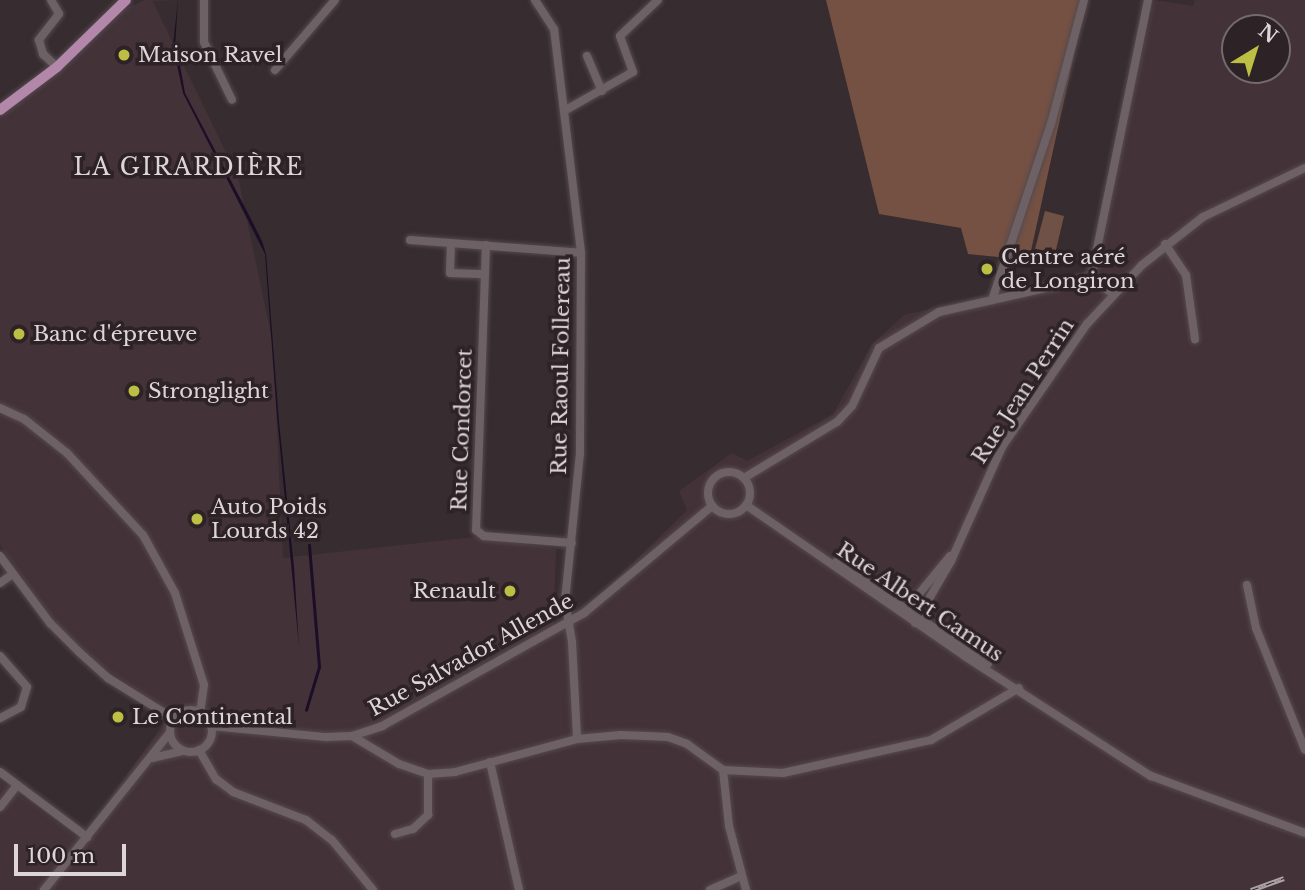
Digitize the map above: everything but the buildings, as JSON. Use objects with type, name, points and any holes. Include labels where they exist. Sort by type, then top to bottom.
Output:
[{"type":"main road","points":[[0,110],[57,67],[125,0]]},
{"type":"street","points":[[51,0],[59,14],[39,40],[43,54],[57,67]]},
{"type":"street","points":[[204,0],[204,42],[232,100]]},
{"type":"street","points":[[275,70],[335,0]]},
{"type":"street","name":"Rue Raoul Follereau","points":[[536,0],[554,29],[582,253],[580,453],[565,600],[577,739]]},
{"type":"street","points":[[564,111],[633,72],[620,36],[658,0]]},
{"type":"street","points":[[992,300],[1051,124],[1084,0]]},
{"type":"street","points":[[1091,278],[1148,0]]},
{"type":"street","points":[[587,56],[603,91]]},
{"type":"street","points":[[744,478],[837,422],[852,406],[879,348],[939,312],[1091,278],[1113,294],[1165,244],[1242,195],[1305,168]]},
{"type":"street","points":[[411,240],[582,253]]},
{"type":"street","points":[[451,243],[450,273],[485,274]]},
{"type":"street","points":[[1165,244],[1186,275],[1195,339]]},
{"type":"street","name":"Rue Condorcet","points":[[486,245],[476,530],[484,536],[572,543]]},
{"type":"street","name":"Rue Jean Perrin","points":[[918,620],[954,551],[1002,447],[1113,294]]},
{"type":"street","points":[[0,408],[24,419],[67,453],[143,535],[179,606],[205,687],[200,712],[211,726],[210,738],[199,750],[152,758]]},
{"type":"street","points":[[732,471],[744,478],[750,491],[746,505],[729,514],[712,506],[707,493],[717,474],[732,471]]},
{"type":"street","name":"Rue Albert Camus","points":[[746,505],[1151,776],[1305,833]]},
{"type":"street","name":"Rue Salvador Allende","points":[[211,726],[352,736],[417,709],[567,622],[712,506]]},
{"type":"street","name":"Rue Jean Perrin","points":[[905,610],[954,551]]},
{"type":"street","points":[[0,556],[50,622],[89,661],[139,700],[174,719]]},
{"type":"street","points":[[0,583],[13,574]]},
{"type":"street","points":[[1247,585],[1256,628],[1305,750]]},
{"type":"street","points":[[0,656],[27,687],[21,707],[0,718]]},
{"type":"street","points":[[352,736],[399,764],[428,774],[490,762],[577,739],[668,737],[687,744],[723,770],[783,773],[931,740],[1019,688]]},
{"type":"street","points":[[44,890],[152,758],[170,732],[174,719],[183,712],[200,712]]},
{"type":"street","points":[[170,732],[176,745],[185,751]]},
{"type":"street","points":[[199,750],[216,779],[233,792],[306,820],[332,840],[373,890]]},
{"type":"street","points":[[490,762],[519,890]]},
{"type":"street","points":[[723,770],[741,876],[746,890]]},
{"type":"street","points":[[0,772],[87,837]]},
{"type":"street","points":[[395,834],[413,829],[428,815],[428,774]]},
{"type":"street","points":[[0,807],[17,785]]},
{"type":"street","points":[[710,890],[741,876]]},
{"type":"shaded area","points":[[145,0],[152,0],[238,177],[273,344],[283,558],[474,537],[556,549],[554,626],[605,590],[687,510],[679,491],[732,453],[747,461],[833,414],[872,344],[904,315],[1091,270],[1155,0],[1193,6],[1195,0],[1305,0],[1305,890],[0,890],[0,781],[80,840],[171,713],[102,666],[61,631],[0,545],[0,109],[106,17]]},
{"type":"shaded area","points":[[178,0],[175,46],[185,93],[250,217],[266,254],[299,647],[277,416],[265,254],[183,93],[173,46]]},
{"type":"shaded area","points":[[826,0],[1086,0],[1029,260],[968,254],[961,228],[879,214]]},
{"type":"shaded area","points":[[1045,211],[1064,216],[1055,254],[1035,249]]},
{"type":"waterway","points":[[306,710],[319,667],[309,545]]},
{"type":"railway","points":[[1251,890],[1284,878]]},
{"type":"place","name":"Maison Ravel","points":[[124,55]]},
{"type":"place","name":"Centre aéré de Longiron","points":[[987,269]]},
{"type":"place","name":"Banc d'épreuve","points":[[19,334]]},
{"type":"place","name":"Stronglight","points":[[134,391]]},
{"type":"place","name":"Auto Poids Lourds 42","points":[[197,519]]},
{"type":"place","name":"Renault","points":[[510,591]]},
{"type":"place","name":"Le Continental","points":[[118,717]]},
{"type":"district","name":"LA GIRARDIÈRE","points":[[189,167]]}]
